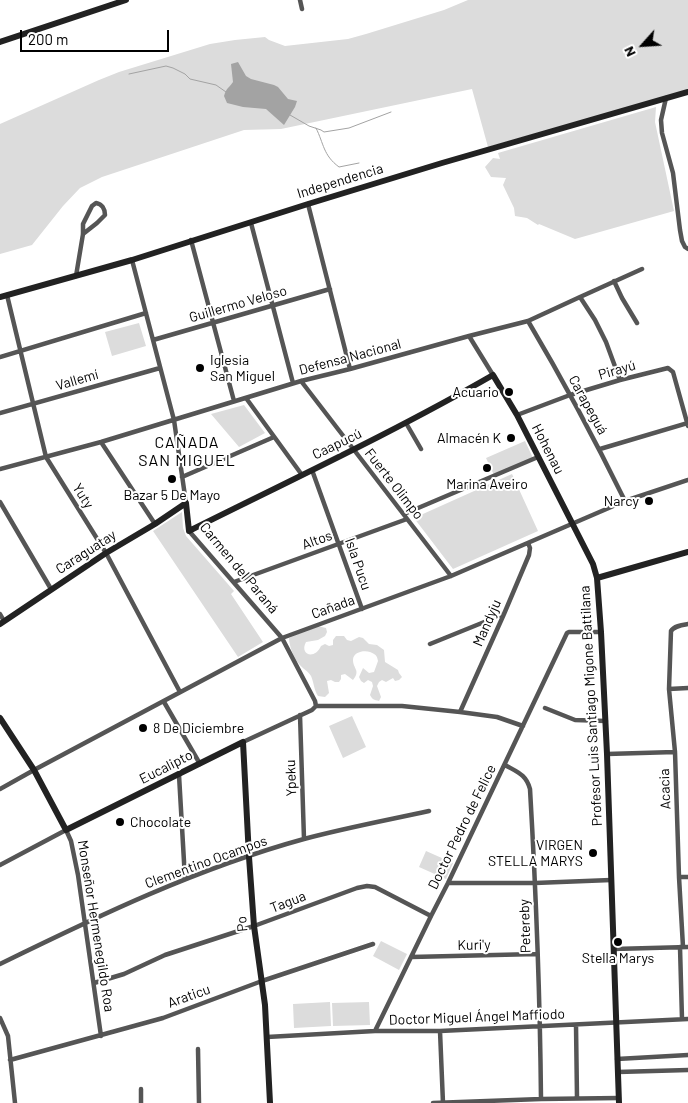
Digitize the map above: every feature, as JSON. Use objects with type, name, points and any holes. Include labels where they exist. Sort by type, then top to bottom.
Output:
[{"type":"street","points":[[0,42],[116,1],[126,0]]},
{"type":"street","points":[[300,0],[302,9]]},
{"type":"street","name":"Independencia","points":[[3,296],[132,260],[308,204],[688,92]]},
{"type":"street","points":[[666,98],[660,120],[673,173],[682,242],[688,249]]},
{"type":"street","points":[[76,276],[83,234],[82,224],[92,206],[98,203],[103,206],[105,215],[83,234]]},
{"type":"street","points":[[308,204],[350,369]]},
{"type":"street","points":[[251,222],[293,383]]},
{"type":"street","points":[[191,240],[234,400]]},
{"type":"street","name":"Carmen del Paraná","points":[[132,260],[174,420],[189,530],[282,638],[316,706]]},
{"type":"street","name":"Defensa Nacional","points":[[0,469],[101,442],[293,383],[528,322],[642,269]]},
{"type":"street","points":[[614,281],[637,323]]},
{"type":"street","name":"Guillermo Veloso","points":[[153,340],[330,289]]},
{"type":"street","name":"Yuty","points":[[3,296],[20,351],[46,457],[106,553],[180,692]]},
{"type":"street","points":[[580,297],[606,342],[620,380]]},
{"type":"street","points":[[0,357],[146,313]]},
{"type":"street","name":"Carapeguá","points":[[528,322],[600,449],[625,500]]},
{"type":"street","name":"Hohenau","points":[[469,336],[517,415],[593,564],[597,578]]},
{"type":"street","name":"Vallemí","points":[[0,413],[160,368]]},
{"type":"street","name":"Pirayú","points":[[517,415],[570,395],[666,368],[673,372],[688,424]]},
{"type":"street","name":"Caapucú","points":[[189,530],[354,450],[492,375]]},
{"type":"street","name":"Fuerte Olimpo","points":[[301,381],[451,576]]},
{"type":"street","points":[[246,398],[302,475]]},
{"type":"street","points":[[406,423],[421,449]]},
{"type":"street","points":[[600,449],[688,424]]},
{"type":"street","points":[[182,477],[274,437]]},
{"type":"street","points":[[101,442],[155,524]]},
{"type":"street","points":[[404,514],[538,457]]},
{"type":"street","name":"Isla Pucu","points":[[312,470],[362,609]]},
{"type":"street","name":"Cañada","points":[[0,789],[282,638],[451,576],[625,500],[688,480]]},
{"type":"street","points":[[0,502],[51,589]]},
{"type":"street","name":"Caraguatay","points":[[2,622],[186,503]]},
{"type":"street","name":"Altos","points":[[234,582],[407,519]]},
{"type":"street","name":"Mandyju","points":[[460,712],[529,555],[530,548],[528,543]]},
{"type":"street","points":[[597,578],[688,552]]},
{"type":"street","name":"Profesor Luis Santiago Migone Battilana","points":[[597,578],[606,721],[619,1100]]},
{"type":"street","points":[[0,614],[2,622]]},
{"type":"street","points":[[430,644],[504,614]]},
{"type":"street","name":"Acacia","points":[[685,1019],[675,752],[670,689],[671,631],[672,628],[688,624]]},
{"type":"street","name":"Doctor Pedro de Felice","points":[[375,1031],[568,632],[601,632]]},
{"type":"street","points":[[670,689],[688,688]]},
{"type":"street","points":[[164,702],[200,764]]},
{"type":"street","name":"Eucalipto","points":[[0,865],[243,742],[312,710],[316,706],[393,706],[460,712],[497,716],[523,726]]},
{"type":"street","points":[[545,708],[575,720],[606,721]]},
{"type":"street","name":"Ypeku","points":[[300,715],[304,839]]},
{"type":"street","name":"Monseñor Hermenegildo Roa","points":[[0,718],[34,770],[71,840],[78,875],[101,1036]]},
{"type":"street","name":"Po","points":[[243,742],[248,857],[254,926],[262,981],[270,1103]]},
{"type":"street","points":[[607,754],[675,752]]},
{"type":"street","name":"Petereby","points":[[505,765],[524,776],[530,788],[535,883],[541,1099]]},
{"type":"street","points":[[179,774],[185,879]]},
{"type":"street","name":"Clementino Ocampos","points":[[0,964],[84,923],[185,879],[304,839],[429,811]]},
{"type":"street","points":[[679,877],[688,877]]},
{"type":"street","points":[[448,883],[535,883],[611,880]]},
{"type":"street","name":"Tagua","points":[[94,984],[124,974],[165,955],[254,926],[357,888],[375,887],[430,916]]},
{"type":"street","name":"Araticu","points":[[10,1060],[163,1018],[262,981],[373,944]]},
{"type":"street","points":[[614,949],[683,947]]},
{"type":"street","name":"Kuri'y","points":[[411,957],[537,954]]},
{"type":"street","points":[[0,1018],[8,1036],[15,1103]]},
{"type":"street","name":"Doctor Miguel Ángel Maffiodo","points":[[267,1037],[685,1019]]},
{"type":"street","points":[[576,1025],[577,1098]]},
{"type":"street","points":[[440,1031],[442,1103]]},
{"type":"street","points":[[198,1049],[199,1103]]},
{"type":"street","points":[[617,1059],[688,1055]]},
{"type":"street","points":[[618,1072],[688,1070]]},
{"type":"street","points":[[141,1089],[141,1103]]},
{"type":"street","points":[[433,1103],[577,1098],[619,1100]]},
{"type":"shaded area","points":[[468,0],[688,0],[688,90],[488,147],[472,89],[281,129],[244,130],[102,177],[80,188],[32,245],[0,254],[0,124],[119,72],[210,44],[265,37],[285,46],[348,39],[444,10]]},
{"type":"shaded area","points":[[238,62],[246,76],[274,85],[288,99],[297,101],[284,125],[266,109],[243,107],[227,103],[224,96],[233,82],[231,64]]},
{"type":"shaded area","points":[[656,107],[655,122],[674,211],[575,239],[538,225],[527,218],[515,216],[514,208],[503,185],[506,178],[491,177],[485,167],[493,158],[500,159],[498,153]]},
{"type":"shaded area","points":[[139,323],[146,346],[112,356],[105,332]]},
{"type":"shaded area","points":[[244,405],[265,433],[239,447],[211,414]]},
{"type":"shaded area","points":[[525,441],[533,458],[494,475],[486,458]]},
{"type":"shaded area","points":[[512,474],[538,531],[453,569],[414,518]]},
{"type":"shaded area","points":[[182,512],[183,528],[186,536],[234,591],[231,594],[263,642],[238,657],[153,531]]},
{"type":"shaded area","points":[[317,626],[326,628],[327,632],[325,636],[318,640],[306,642],[304,646],[306,653],[315,653],[325,644],[333,645],[333,640],[336,636],[344,636],[347,640],[351,641],[359,637],[363,638],[369,644],[377,645],[384,650],[385,662],[398,670],[402,677],[395,681],[393,678],[386,682],[382,680],[379,682],[377,686],[381,697],[379,701],[373,699],[370,695],[373,686],[372,682],[368,680],[364,683],[359,677],[363,668],[369,673],[374,672],[378,659],[373,653],[368,651],[357,653],[353,657],[353,663],[357,672],[353,680],[345,674],[341,675],[339,682],[327,681],[329,693],[325,697],[318,696],[311,676],[299,664],[294,655],[289,638]]},
{"type":"shaded area","points":[[352,716],[366,747],[343,758],[329,726]]},
{"type":"shaded area","points":[[426,851],[453,863],[446,879],[419,867]]},
{"type":"shaded area","points":[[381,941],[407,954],[399,970],[373,956]]},
{"type":"shaded area","points":[[330,1002],[331,1026],[294,1028],[293,1004]]},
{"type":"shaded area","points":[[369,1002],[370,1025],[333,1026],[332,1003]]},
{"type":"waterway","points":[[129,74],[166,66],[185,74],[190,79],[216,85],[226,92]]},
{"type":"waterway","points":[[290,115],[324,132],[349,128],[391,112]]},
{"type":"waterway","points":[[316,128],[327,154],[334,163],[339,167],[359,163]]},
{"type":"place","name":"Iglesia San Miguel","points":[[200,368]]},
{"type":"place","name":"Acuario","points":[[509,392]]},
{"type":"place","name":"Almacén K","points":[[511,438]]},
{"type":"place","name":"Marina Aveiro","points":[[487,468]]},
{"type":"place","name":"Bazar 5 De Mayo","points":[[172,479]]},
{"type":"place","name":"Narcy","points":[[649,501]]},
{"type":"place","name":"8 De Diciembre","points":[[143,728]]},
{"type":"place","name":"Chocolate","points":[[120,822]]},
{"type":"place","name":"VIRGEN STELLA MARYS","points":[[593,853]]},
{"type":"place","name":"Stella Marys","points":[[618,942]]},
{"type":"district","name":"CAÑADA SAN MIGUEL","points":[[187,452]]}]
